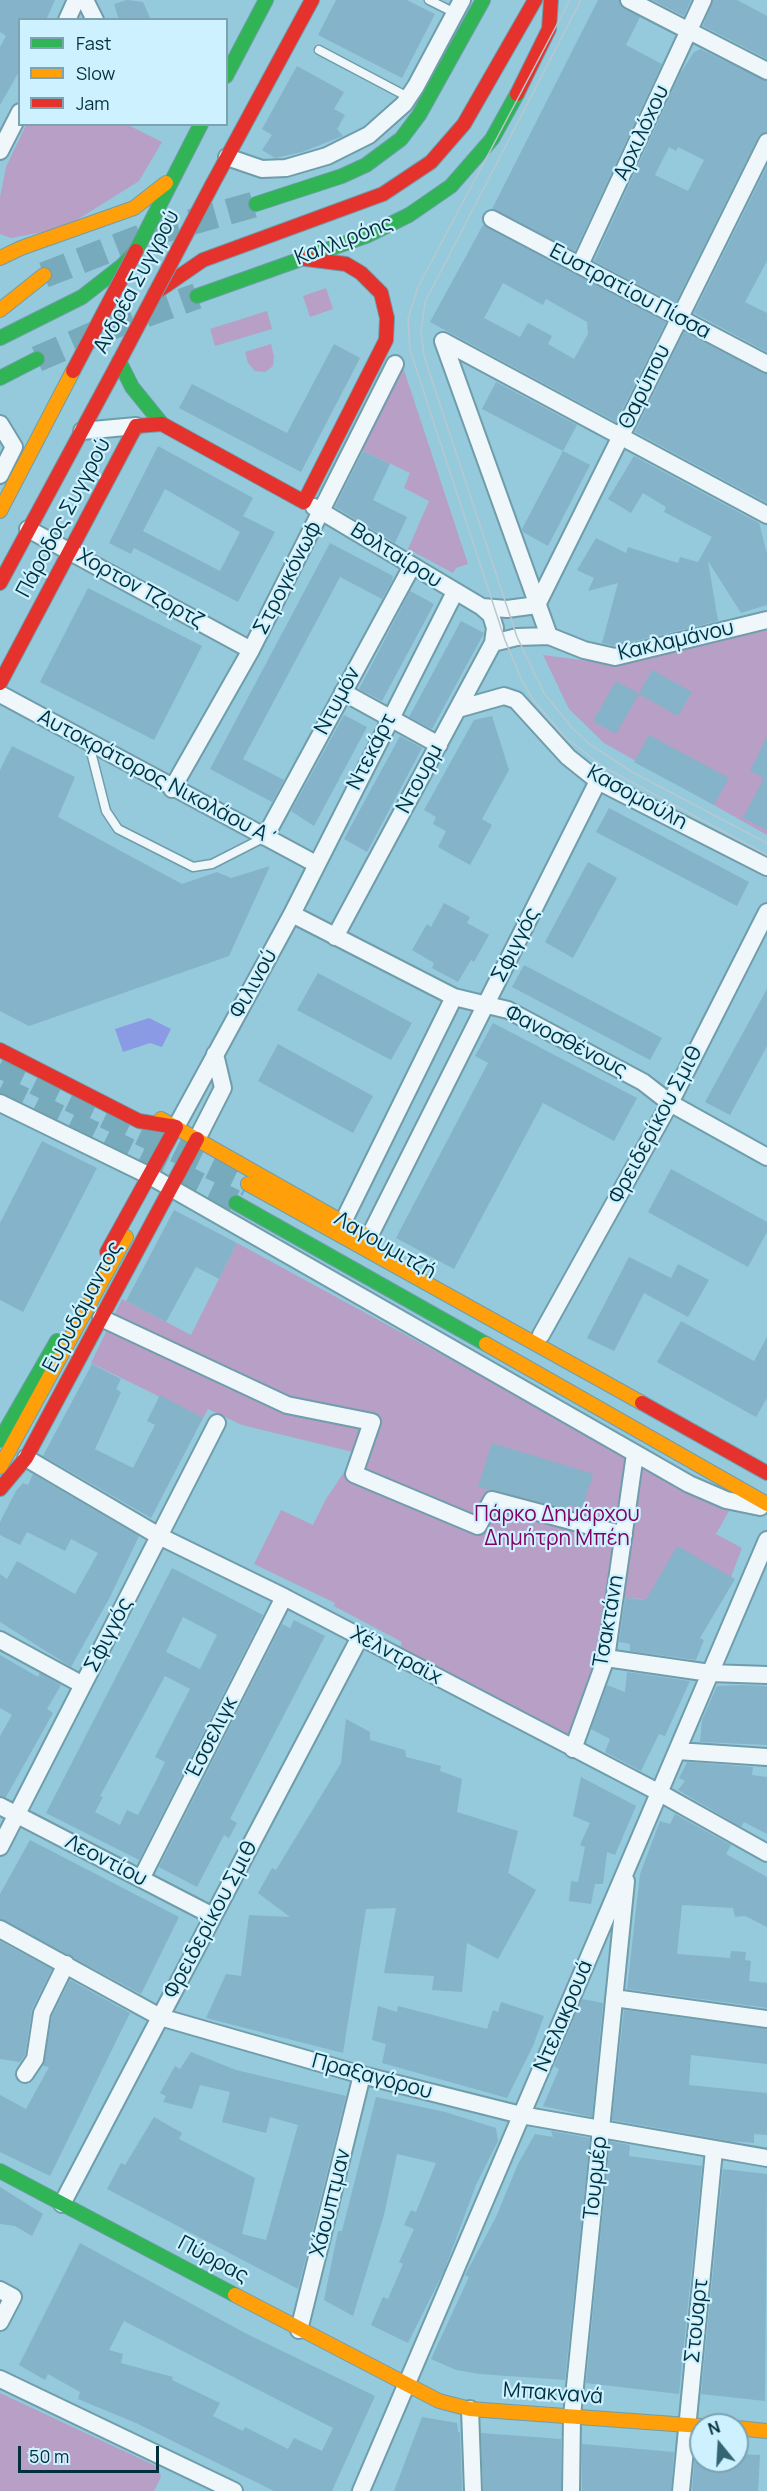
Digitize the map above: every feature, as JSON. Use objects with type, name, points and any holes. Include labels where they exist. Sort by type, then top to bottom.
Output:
[{"type":"main road","points":[[228,72],[266,0]]},
{"type":"main road","name":"Ανδρέα Συγγρού","points":[[0,583],[312,0]]},
{"type":"main road","points":[[256,204],[342,176],[366,165],[401,139],[419,115],[483,0]]},
{"type":"main road","points":[[156,293],[188,269],[222,252],[383,194],[431,162],[464,124],[535,0]]},
{"type":"main road","name":"Καλλιρόης","points":[[197,296],[366,236],[409,215],[451,186],[472,166],[492,139],[535,62],[549,29],[551,0]]},
{"type":"main road","name":"Ανδρέα Συγγρού","points":[[0,511],[136,251],[196,127]]},
{"type":"main road","points":[[0,258],[21,248],[134,208],[154,194],[176,172]]},
{"type":"main road","points":[[0,338],[107,281],[136,251]]},
{"type":"main road","points":[[300,259],[346,264],[361,273],[381,293],[387,318],[386,340],[304,502]]},
{"type":"main road","points":[[0,291],[44,275],[0,310]]},
{"type":"main road","points":[[121,359],[132,387],[162,424]]},
{"type":"main road","points":[[0,378],[37,360]]},
{"type":"main road","points":[[14,447],[31,422],[65,385]]},
{"type":"main road","name":"Βολταίρου","points":[[162,424],[304,502]]},
{"type":"main road","name":"Πάροδος Συγγρού","points":[[0,683],[136,426],[162,424]]},
{"type":"main road","name":"Λαγουμιτζή","points":[[0,1036],[176,1127],[767,1464]]},
{"type":"main road","points":[[0,1050],[140,1121],[176,1127]]},
{"type":"main road","name":"Ευρυδάμαντος","points":[[0,1440],[176,1127]]},
{"type":"main road","name":"Ευρυδάμαντος","points":[[0,1489],[26,1458],[197,1139]]},
{"type":"main road","name":"Λαγουμιτζή","points":[[248,1184],[767,1473]]},
{"type":"main road","name":"Λαγουμιτζή","points":[[236,1203],[767,1506]]},
{"type":"main road","points":[[0,1467],[11,1451],[126,1237]]},
{"type":"main road","name":"Πύρρας","points":[[0,2171],[406,2386]]},
{"type":"main road","name":"Μπακνανά","points":[[406,2386],[439,2401],[470,2409],[689,2425]]},
{"type":"main road","points":[[749,2429],[767,2431]]},
{"type":"street","points":[[68,18],[76,0]]},
{"type":"street","points":[[86,0],[93,18]]},
{"type":"street","points":[[629,0],[767,71]]},
{"type":"street","name":"Αρχιλόχου","points":[[580,265],[703,0]]},
{"type":"street","points":[[227,157],[249,166],[274,169],[327,156],[369,135],[408,97],[458,6]]},
{"type":"street","points":[[0,151],[18,116]]},
{"type":"street","name":"Θαρύπου","points":[[537,605],[767,142]]},
{"type":"street","name":"Ευστρατίου Πίσσα","points":[[492,219],[767,364]]},
{"type":"street","points":[[0,243],[21,248]]},
{"type":"street","points":[[549,636],[443,341],[767,514]]},
{"type":"street","name":"Στρογκόνωφ","points":[[172,789],[251,650],[395,364]]},
{"type":"street","points":[[0,424],[14,447],[0,476]]},
{"type":"street","points":[[82,431],[136,426]]},
{"type":"street","name":"Βολταίρου","points":[[304,502],[482,607],[507,609],[537,605]]},
{"type":"street","name":"Χορτον Τζορτζ","points":[[28,529],[251,650]]},
{"type":"street","name":"Ντυμόν","points":[[265,837],[412,566]]},
{"type":"street","name":"Ντεκάρτ","points":[[292,914],[455,592]]},
{"type":"street","points":[[482,607],[491,615],[495,628],[493,643]]},
{"type":"street","name":"Κακλαμάνου","points":[[493,643],[517,638],[549,636],[584,650],[615,657],[767,620]]},
{"type":"street","name":"Ντουρμ","points":[[335,937],[493,643]]},
{"type":"street","points":[[343,692],[439,745]]},
{"type":"street","name":"Αυτοκράτορος Νικολάου Α΄","points":[[0,694],[172,789],[316,864]]},
{"type":"street","name":"Κασομούλη","points":[[458,709],[504,696],[516,700],[568,757],[598,781],[767,867]]},
{"type":"street","name":"Σφιγγός","points":[[369,1237],[598,781]]},
{"type":"street","name":"Φρειδερίκου Σμιθ","points":[[541,1335],[670,1103],[767,912]]},
{"type":"street","name":"Φανοσθένους","points":[[292,914],[454,997],[508,1010],[644,1082],[670,1103],[767,1157]]},
{"type":"street","name":"Φιλινού","points":[[176,1127],[292,914]]},
{"type":"street","points":[[343,1222],[454,997]]},
{"type":"street","points":[[197,1139],[223,1088],[215,1054]]},
{"type":"street","name":"Λαγουμιτζή","points":[[0,1103],[150,1176],[689,1484],[726,1500],[767,1506]]},
{"type":"street","points":[[101,1318],[287,1405],[372,1422],[354,1474],[478,1526],[492,1500],[624,1535]]},
{"type":"street","name":"Σφιγγός","points":[[0,1847],[217,1423]]},
{"type":"street","name":"Τσακτάνη","points":[[573,1749],[606,1658],[635,1454]]},
{"type":"street","name":"Χέλντραϊχ","points":[[26,1458],[159,1536],[284,1597],[660,1793],[767,1853]]},
{"type":"street","name":"Ντελακρουά","points":[[361,2491],[767,1540]]},
{"type":"street","name":"Έσσελιγκ","points":[[141,1879],[284,1597]]},
{"type":"street","name":"Φρειδερίκου Σμιθ","points":[[62,2204],[360,1637]]},
{"type":"street","points":[[0,1640],[83,1685]]},
{"type":"street","points":[[606,1658],[711,1673],[767,1674]]},
{"type":"street","points":[[677,1751],[767,1757]]},
{"type":"street","name":"Λεοντίου","points":[[0,1806],[213,1916]]},
{"type":"street","name":"Τουρμέρ","points":[[571,2491],[572,2416],[628,1866]]},
{"type":"street","name":"Πραξαγόρου","points":[[0,1929],[160,2017],[362,2075],[521,2115],[767,2158]]},
{"type":"street","points":[[25,2074],[35,2059],[42,2013],[66,1964]]},
{"type":"street","points":[[614,1998],[767,2019]]},
{"type":"street","name":"Χάουπτμαν","points":[[299,2330],[362,2075]]},
{"type":"street","name":"Στούαρτ","points":[[695,2413],[714,2150]]},
{"type":"street","points":[[0,2322],[7,2294]]},
{"type":"street","points":[[0,2379],[201,2484],[234,2491]]},
{"type":"street","points":[[470,2409],[472,2491]]},
{"type":"street","name":"Στούαρτ","points":[[681,2491],[689,2450]]},
{"type":"lane","points":[[429,0],[458,6]]},
{"type":"lane","points":[[319,50],[408,97]]},
{"type":"lane","points":[[89,743],[106,811],[117,829],[193,867],[212,864],[265,837]]},
{"type":"green space","points":[[26,126],[130,126],[162,142],[139,181],[64,228],[11,238],[0,234],[0,197],[6,167]]},
{"type":"green space","points":[[326,288],[333,309],[310,317],[303,296]]},
{"type":"green space","points":[[267,311],[272,329],[215,346],[210,329]]},
{"type":"green space","points":[[271,344],[274,356],[273,366],[265,372],[255,371],[248,363],[245,352]]},
{"type":"green space","points":[[402,364],[468,564],[456,568],[453,573],[408,549],[429,501],[404,488],[410,473],[361,450]]},
{"type":"green space","points":[[767,624],[767,835],[604,743],[569,709],[543,655],[611,664]]},
{"type":"green space","name":"Πάρκο Δημάρχου Δημήτρη Μπέη","points":[[237,1243],[729,1511],[716,1534],[742,1548],[731,1577],[669,1587],[643,1604],[643,1599],[622,1598],[618,1642],[581,1745],[401,1647],[402,1642],[334,1606],[335,1603],[254,1564],[281,1510],[313,1525],[326,1499],[357,1453],[242,1425],[208,1409],[203,1418],[91,1363],[122,1299],[191,1335]]},
{"type":"green space","points":[[0,2393],[158,2467],[161,2477],[154,2491],[0,2491]]},
{"type":"water","points":[[149,1018],[171,1029],[162,1047],[150,1043],[123,1052],[115,1029]]},
{"type":"building","points":[[0,0],[55,0],[47,18],[18,18],[18,74],[0,105],[0,47],[6,36],[0,32]]},
{"type":"building","points":[[127,0],[143,2],[150,18],[118,18],[114,4]]},
{"type":"building","points":[[336,0],[407,0],[435,14],[402,78],[318,35]]},
{"type":"building","points":[[598,0],[619,0],[624,9],[640,17],[626,45],[662,64],[575,251],[492,209]]},
{"type":"building","points":[[652,0],[691,0],[684,16]]},
{"type":"building","points":[[713,0],[737,0],[767,16],[767,59],[703,26]]},
{"type":"building","points":[[700,49],[767,81],[767,132],[758,137],[675,304],[594,261],[680,74],[694,52]],"holes":[[[669,147],[676,151],[678,147],[704,160],[688,191],[655,175]]]},
{"type":"building","points":[[297,66],[344,92],[334,109],[345,115],[337,129],[343,136],[302,152],[275,158],[262,150],[272,135],[262,129]]},
{"type":"building","points":[[767,166],[767,261],[745,302],[767,313],[767,352],[694,313]]},
{"type":"building","points":[[483,225],[666,322],[616,422],[430,322]],"holes":[[[503,283],[543,305],[546,299],[587,322],[588,334],[574,359],[548,344],[552,336],[528,323],[520,337],[484,318]]]},
{"type":"building","points":[[684,332],[767,374],[767,503],[635,432]]},
{"type":"building","points":[[334,344],[360,358],[301,472],[179,408],[192,384],[287,433]]},
{"type":"building","points":[[496,382],[577,425],[563,451],[482,409]]},
{"type":"building","points":[[158,446],[253,498],[243,516],[275,532],[238,602],[134,548],[131,554],[109,543]],"holes":[[[165,489],[240,532],[220,571],[143,531]]]},
{"type":"building","points":[[363,451],[390,464],[373,500],[407,517],[395,543],[335,507]]},
{"type":"building","points":[[563,451],[590,465],[548,546],[523,532],[522,529]]},
{"type":"building","points":[[634,456],[759,523],[767,554],[767,605],[741,613],[708,561],[718,621],[615,646],[602,643],[618,583],[588,591],[594,578],[577,570],[596,538],[626,553],[628,547],[678,563],[680,557],[698,562],[712,537],[664,512],[666,507],[643,493],[631,513],[608,499]]},
{"type":"building","points":[[330,543],[393,576],[392,581],[382,599],[340,577],[243,759],[284,780],[272,802],[210,769]]},
{"type":"building","points":[[88,588],[202,646],[154,740],[40,682]]},
{"type":"building","points":[[410,591],[434,604],[382,701],[359,689]]},
{"type":"building","points":[[461,621],[484,633],[432,729],[409,717]]},
{"type":"building","points":[[652,670],[692,692],[678,716],[639,694]]},
{"type":"building","points":[[616,681],[639,694],[616,734],[593,721]]},
{"type":"building","points":[[344,715],[367,727],[314,826],[291,811]]},
{"type":"building","points":[[492,716],[509,770],[482,819],[492,825],[470,865],[438,847],[446,831],[433,824],[436,817],[424,810],[474,720]]},
{"type":"building","points":[[649,735],[729,778],[714,805],[634,762]]},
{"type":"building","points":[[400,736],[422,748],[367,852],[344,839]]},
{"type":"building","points":[[767,737],[767,830],[743,818],[764,778],[750,771]]},
{"type":"building","points":[[12,746],[75,777],[58,817],[182,884],[217,872],[231,878],[270,866],[229,956],[29,1026],[0,1011],[0,770]]},
{"type":"building","points":[[609,808],[749,882],[737,906],[596,832]]},
{"type":"building","points":[[588,862],[617,878],[573,958],[545,942]]},
{"type":"building","points":[[444,903],[470,917],[467,923],[489,935],[474,962],[471,960],[458,982],[432,968],[434,963],[412,950],[427,924],[431,927]]},
{"type":"building","points":[[524,965],[662,1038],[650,1060],[512,987]]},
{"type":"building","points":[[318,973],[412,1023],[391,1060],[297,1010]]},
{"type":"building","points":[[767,989],[767,1046],[730,1115],[705,1102]]},
{"type":"building","points":[[493,1023],[637,1098],[614,1141],[543,1103],[454,1269],[396,1238],[488,1063],[475,1056]]},
{"type":"building","points":[[278,1044],[373,1096],[353,1133],[258,1081]]},
{"type":"building","points":[[42,1141],[97,1168],[23,1312],[0,1300],[0,1223]]},
{"type":"building","points":[[671,1169],[767,1222],[767,1232],[748,1267],[648,1212]]},
{"type":"building","points":[[174,1210],[237,1243],[219,1279],[196,1267],[166,1322],[126,1301]]},
{"type":"building","points":[[629,1257],[671,1278],[678,1264],[709,1280],[688,1317],[644,1293],[614,1351],[587,1338]]},
{"type":"building","points":[[681,1321],[754,1361],[767,1337],[767,1398],[756,1417],[657,1362]]},
{"type":"building","points":[[92,1364],[121,1379],[116,1389],[121,1392],[95,1449],[133,1468],[155,1425],[147,1421],[160,1395],[203,1418],[151,1518],[43,1456]]},
{"type":"building","points":[[492,1443],[593,1474],[582,1509],[569,1505],[568,1509],[478,1487]]},
{"type":"building","points":[[33,1474],[139,1536],[110,1597],[71,1667],[0,1622],[0,1574],[7,1579],[17,1561],[75,1594],[98,1553],[71,1539],[65,1551],[27,1532],[20,1545],[0,1535],[0,1522],[16,1491],[23,1483],[28,1485]]},
{"type":"building","points":[[677,1546],[735,1579],[700,1638],[704,1640],[696,1660],[630,1651],[630,1644],[619,1642],[625,1598],[646,1600]]},
{"type":"building","points":[[172,1568],[263,1615],[139,1860],[46,1813]],"holes":[[[183,1617],[217,1635],[200,1669],[166,1652]],[[165,1676],[190,1689],[155,1757],[165,1762],[157,1779],[138,1815],[127,1810],[120,1825],[95,1812],[103,1797],[100,1796]]]},
{"type":"building","points":[[294,1620],[325,1636],[230,1819],[237,1823],[229,1838],[224,1835],[197,1887],[159,1867],[282,1624],[290,1628]]},
{"type":"building","points":[[0,1655],[38,1677],[40,1673],[61,1685],[47,1709],[53,1713],[6,1797],[0,1796],[0,1736],[12,1715],[0,1708]]},
{"type":"building","points":[[627,1672],[690,1681],[665,1736],[659,1734],[641,1771],[605,1752],[610,1739],[591,1729],[607,1685],[625,1692]]},
{"type":"building","points":[[717,1686],[767,1686],[767,1745],[700,1742],[702,1720]]},
{"type":"building","points":[[346,1719],[370,1732],[370,1740],[405,1750],[406,1757],[441,1766],[440,1771],[462,1779],[457,1812],[518,1831],[508,1873],[536,1890],[498,1959],[467,1943],[462,1992],[432,1990],[434,1976],[384,1973],[396,1908],[366,1909],[343,2053],[206,2018],[226,1974],[241,1976],[249,1915],[290,1917],[258,1893],[272,1868],[276,1870],[341,1763]]},
{"type":"building","points":[[687,1762],[753,1767],[752,1775],[767,1777],[767,1834],[744,1822],[741,1827],[678,1790],[685,1781],[679,1778]]},
{"type":"building","points":[[581,1777],[636,1806],[615,1855],[607,1852],[603,1884],[595,1884],[591,1904],[569,1901],[571,1881],[578,1882],[585,1847],[580,1845],[590,1823],[573,1816]]},
{"type":"building","points":[[675,1814],[731,1845],[726,1854],[767,1877],[767,1927],[745,1916],[735,1917],[733,1908],[682,1905],[677,1954],[730,1958],[731,1951],[746,1952],[745,1960],[751,1961],[749,1981],[767,1983],[767,2008],[627,1989],[640,1874],[660,1821],[670,1824]]},
{"type":"building","points":[[30,1840],[179,1917],[141,1994],[0,1919],[0,1894]]},
{"type":"building","points":[[0,1941],[52,1969],[32,2009],[25,2055],[20,2062],[0,2059]]},
{"type":"building","points":[[70,1980],[130,2013],[50,2176],[0,2152],[0,2095],[26,2109],[49,2067],[43,2066],[52,2016]]},
{"type":"building","points":[[582,1999],[603,2003],[592,2117],[543,2106],[559,2069],[554,2066]]},
{"type":"building","points":[[501,2002],[544,2016],[533,2046],[507,2098],[382,2063],[386,2044],[372,2040],[378,2006],[397,2012],[398,2006],[487,2029],[493,2010],[498,2012]]},
{"type":"building","points":[[624,2010],[767,2029],[767,2064],[691,2055],[689,2085],[767,2093],[767,2135],[754,2134],[754,2143],[730,2141],[612,2120]]},
{"type":"building","points":[[191,2052],[236,2070],[346,2096],[298,2289],[107,2189],[121,2163],[125,2165],[154,2117],[182,2133],[179,2139],[255,2178],[242,2234],[266,2240],[298,2125],[270,2117],[266,2133],[222,2122],[230,2092],[200,2085],[192,2109],[163,2102],[166,2096],[160,2093],[175,2066],[180,2069]]},
{"type":"building","points":[[376,2097],[445,2112],[496,2128],[498,2141],[476,2185],[444,2271],[408,2343],[371,2325],[383,2297],[388,2299],[403,2264],[399,2262],[414,2229],[404,2225],[411,2210],[416,2212],[436,2163],[397,2154],[384,2215],[353,2316],[324,2300],[338,2231],[342,2231]]},
{"type":"building","points":[[551,2131],[590,2138],[565,2380],[480,2374],[456,2370],[431,2359],[469,2277],[465,2275],[496,2217],[518,2164],[535,2134],[553,2137]]},
{"type":"building","points":[[610,2141],[630,2145],[629,2156],[702,2166],[679,2394],[586,2383]]},
{"type":"building","points":[[723,2169],[767,2174],[765,2401],[701,2394]]},
{"type":"building","points":[[0,2187],[43,2214],[32,2236],[15,2226],[0,2224]]},
{"type":"building","points":[[80,2243],[245,2333],[375,2396],[332,2491],[274,2491],[136,2423],[78,2399],[80,2392],[48,2374],[45,2380],[19,2365]],"holes":[[[124,2321],[333,2428],[322,2451],[294,2438],[288,2449],[245,2427],[243,2431],[213,2416],[220,2403],[172,2380],[173,2377],[121,2363],[123,2354],[109,2350]]]},
{"type":"building","points":[[422,2417],[457,2423],[458,2432],[460,2432],[462,2491],[394,2491]]},
{"type":"building","points":[[481,2433],[561,2439],[561,2491],[483,2491]]},
{"type":"building","points":[[582,2444],[674,2452],[671,2491],[582,2491]]},
{"type":"building","points":[[749,2455],[760,2455],[758,2491],[692,2491],[693,2473],[749,2473]]},
{"type":"tunnel","points":[[44,275],[152,233],[256,204]]},
{"type":"tunnel","points":[[37,359],[116,325],[197,296]]},
{"type":"tunnel","points":[[0,1065],[248,1184]]},
{"type":"tunnel","points":[[0,1089],[236,1203]]},
{"type":"tram line","points":[[570,0],[418,287],[408,319],[410,350],[505,640],[522,681],[534,701],[565,737],[602,766],[767,855]]},
{"type":"tram line","points":[[581,0],[425,302],[421,331],[424,356],[517,637],[544,693],[573,729],[591,745],[632,772],[767,843]]},
{"type":"traffic: fast","points":[[228,72],[266,0]]},
{"type":"traffic: fast","points":[[256,204],[342,176],[366,165],[401,139],[419,115],[483,0]]},
{"type":"traffic: fast","points":[[197,296],[366,236],[409,215],[451,186],[492,139],[517,94]]},
{"type":"traffic: fast","points":[[0,338],[82,297],[123,265],[136,251],[200,126]]},
{"type":"traffic: fast","points":[[0,378],[37,359]]},
{"type":"traffic: fast","points":[[119,361],[132,387],[162,424]]},
{"type":"traffic: fast","points":[[236,1203],[486,1344]]},
{"type":"traffic: fast","points":[[0,1440],[57,1341]]},
{"type":"traffic: fast","points":[[0,2171],[235,2295]]},
{"type":"traffic: slow","points":[[21,248],[134,208],[166,183]]},
{"type":"traffic: slow","points":[[0,258],[21,248]]},
{"type":"traffic: slow","points":[[0,310],[44,275]]},
{"type":"traffic: slow","points":[[0,511],[73,371]]},
{"type":"traffic: slow","points":[[161,1119],[369,1237]]},
{"type":"traffic: slow","points":[[248,1184],[642,1403]]},
{"type":"traffic: slow","points":[[0,1467],[126,1237]]},
{"type":"traffic: slow","points":[[486,1344],[767,1504]]},
{"type":"traffic: slow","points":[[235,2295],[439,2401],[470,2409],[689,2425]]},
{"type":"traffic: slow","points":[[749,2429],[767,2431]]},
{"type":"traffic: jam","points":[[212,185],[312,0]]},
{"type":"traffic: jam","points":[[155,293],[203,260],[383,194],[431,162],[464,124],[535,0]]},
{"type":"traffic: jam","points":[[517,94],[549,29],[551,0]]},
{"type":"traffic: jam","points":[[122,356],[212,185]]},
{"type":"traffic: jam","points":[[73,371],[136,251]]},
{"type":"traffic: jam","points":[[304,502],[386,340],[387,318],[381,293],[361,273],[346,264],[306,259]]},
{"type":"traffic: jam","points":[[0,583],[122,356]]},
{"type":"traffic: jam","points":[[0,683],[136,426],[162,424],[304,502]]},
{"type":"traffic: jam","points":[[0,1050],[139,1121],[176,1127]]},
{"type":"traffic: jam","points":[[107,1252],[176,1127]]},
{"type":"traffic: jam","points":[[0,1489],[26,1458],[197,1139]]},
{"type":"traffic: jam","points":[[642,1403],[767,1473]]}]
